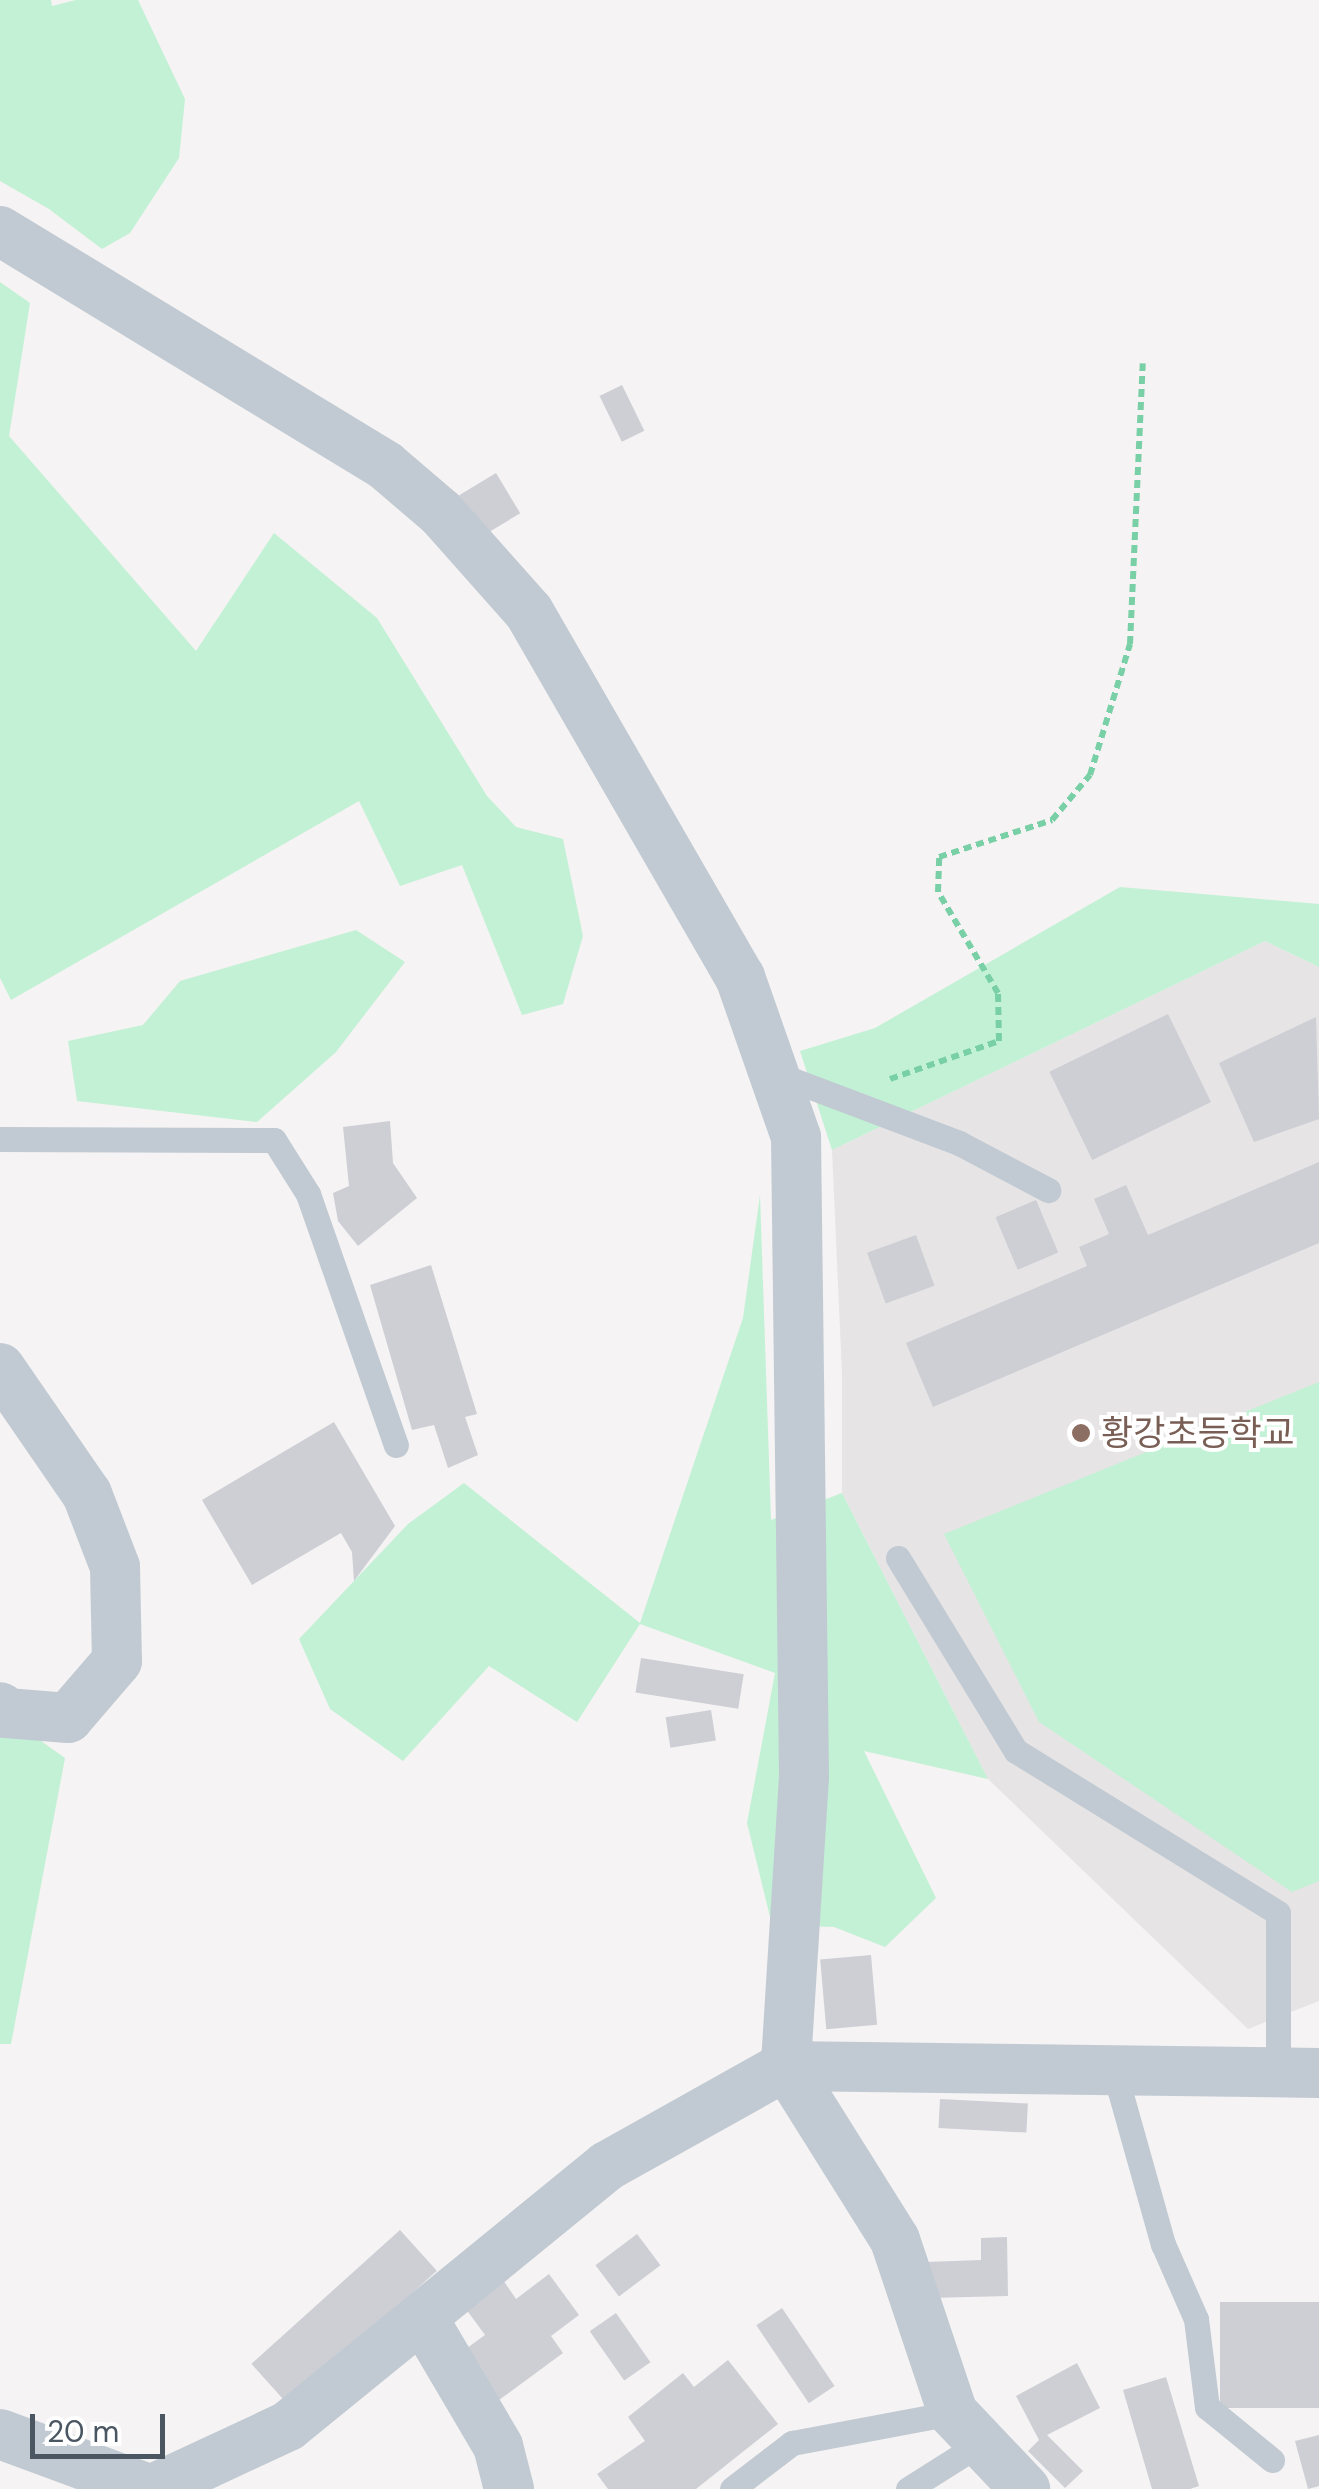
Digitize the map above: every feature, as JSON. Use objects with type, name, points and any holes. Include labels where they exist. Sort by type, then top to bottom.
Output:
[{"type":"street","points":[[0,231],[386,466],[442,513],[529,612],[740,977],[796,1137],[804,1776],[786,2066],[895,2240],[967,2428],[1024,2489]]},
{"type":"street","points":[[0,1368],[87,1494],[115,1568],[117,1660],[68,1718],[6,1714],[0,1708]]},
{"type":"street","points":[[0,2434],[151,2489],[288,2426],[607,2166],[786,2066],[1298,2073]]},
{"type":"street","points":[[422,2317],[498,2446],[509,2489]]},
{"type":"lane","points":[[774,1074],[959,1143],[1048,1190]]},
{"type":"lane","points":[[0,1139],[274,1140],[308,1194],[396,1445]]},
{"type":"lane","points":[[898,1558],[1016,1751],[1278,1913],[1298,2073]]},
{"type":"lane","points":[[1114,2070],[1163,2244],[1196,2319],[1206,2406],[1272,2460]]},
{"type":"lane","points":[[732,2489],[792,2443],[967,2428]]},
{"type":"lane","points":[[908,2489],[967,2428]]},
{"type":"path","points":[[836,1097],[1000,1041],[998,993],[938,892],[938,857],[1052,820],[1090,775],[1130,644],[1142,363]]},
{"type":"shaded area","name":"황강초등학교","points":[[1265,941],[1319,967],[1319,2001],[1248,2029],[988,1779],[842,1493],[842,1373],[832,1150]]},
{"type":"green space","points":[[0,0],[51,0],[52,6],[76,0],[138,0],[185,99],[179,158],[130,233],[102,249],[49,209],[0,181]]},
{"type":"green space","points":[[0,282],[30,303],[9,436],[196,651],[274,533],[377,618],[487,796],[516,827],[563,839],[583,936],[563,1004],[522,1015],[462,865],[400,886],[359,801],[11,1000],[0,978]]},
{"type":"green space","points":[[1120,887],[1319,904],[1319,967],[1265,941],[832,1150],[800,1051],[875,1028]]},
{"type":"green space","points":[[356,930],[405,962],[336,1052],[257,1122],[77,1101],[68,1041],[143,1025],[180,981]]},
{"type":"green space","points":[[760,1195],[771,1520],[842,1493],[988,1779],[864,1751],[936,1898],[885,1947],[834,1927],[772,1925],[747,1823],[775,1673],[640,1624],[577,1722],[489,1666],[403,1761],[330,1709],[299,1639],[408,1524],[464,1483],[640,1623],[743,1318]]},
{"type":"green space","points":[[1319,1382],[1319,1881],[1292,1892],[1039,1722],[944,1534]]},
{"type":"green space","points":[[0,1712],[65,1758],[11,2044],[0,2044]]},
{"type":"building","points":[[622,385],[644,431],[622,442],[600,396]]},
{"type":"building","points":[[496,473],[520,513],[483,535],[459,495]]},
{"type":"building","points":[[1168,1014],[1211,1102],[1092,1160],[1049,1072]]},
{"type":"building","points":[[1316,1017],[1319,1119],[1254,1142],[1219,1063]]},
{"type":"building","points":[[390,1121],[393,1163],[417,1198],[358,1246],[338,1221],[333,1193],[349,1186],[343,1127]]},
{"type":"building","points":[[1319,1162],[1319,1243],[933,1407],[906,1343],[1087,1266],[1079,1247],[1109,1234],[1094,1199],[1126,1185],[1148,1235]]},
{"type":"building","points":[[1036,1200],[1058,1252],[1018,1270],[995,1217]]},
{"type":"building","points":[[916,1235],[934,1286],[886,1304],[867,1253]]},
{"type":"building","points":[[431,1265],[477,1414],[465,1417],[478,1455],[448,1468],[434,1425],[412,1430],[370,1285]]},
{"type":"building","points":[[334,1422],[395,1526],[354,1581],[352,1552],[341,1533],[252,1585],[202,1500]]},
{"type":"building","points":[[641,1658],[744,1674],[738,1709],[636,1693]]},
{"type":"building","points":[[711,1710],[716,1741],[670,1748],[666,1717]]},
{"type":"building","points":[[871,1955],[877,2025],[826,2029],[820,1959]]},
{"type":"building","points":[[940,2099],[1028,2104],[1026,2133],[938,2128]]},
{"type":"building","points":[[400,2230],[437,2271],[288,2405],[251,2364]]},
{"type":"building","points":[[637,2234],[660,2265],[619,2296],[595,2265]]},
{"type":"building","points":[[1007,2237],[1008,2296],[928,2298],[926,2262],[981,2260],[981,2238]]},
{"type":"building","points":[[549,2274],[579,2315],[551,2336],[563,2353],[499,2400],[463,2351],[485,2335],[463,2305],[501,2277],[516,2299]]},
{"type":"building","points":[[1220,2302],[1319,2302],[1319,2408],[1220,2408]]},
{"type":"building","points":[[782,2308],[835,2386],[809,2403],[756,2325]]},
{"type":"building","points":[[616,2313],[650,2362],[624,2381],[590,2331]]},
{"type":"building","points":[[728,2360],[778,2424],[696,2489],[608,2489],[597,2474],[645,2441],[628,2417],[683,2373],[694,2387]]},
{"type":"building","points":[[1077,2363],[1100,2408],[1047,2435],[1083,2471],[1065,2488],[1028,2451],[1039,2440],[1016,2396]]},
{"type":"building","points":[[1166,2377],[1199,2486],[1190,2489],[1152,2489],[1123,2390]]},
{"type":"building","points":[[1319,2435],[1319,2486],[1308,2489],[1295,2441]]},
{"type":"place","name":"황강초등학교","points":[[1081,1433]]}]
